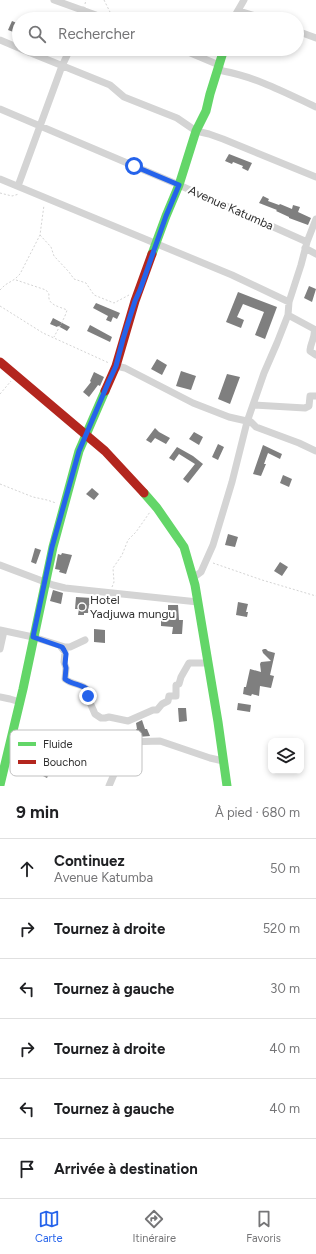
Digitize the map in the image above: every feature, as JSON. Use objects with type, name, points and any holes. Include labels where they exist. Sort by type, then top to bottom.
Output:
[{"type":"street","points":[[54,0],[91,12]]},
{"type":"street","points":[[244,0],[239,10],[245,12]]},
{"type":"street","points":[[304,34],[316,38]]},
{"type":"street","points":[[0,40],[12,45]]},
{"type":"street","points":[[39,56],[110,85],[124,97],[177,118],[196,131],[224,139],[316,177]]},
{"type":"street","points":[[18,186],[67,56]]},
{"type":"street","points":[[198,56],[219,65],[221,70],[244,76],[268,85],[316,107]]},
{"type":"street","points":[[13,730],[46,582],[52,547],[79,451],[116,366],[135,301],[179,185],[196,131],[206,111],[222,56]]},
{"type":"street","name":"Avenue Katumba","points":[[0,109],[179,185],[306,245],[316,254]]},
{"type":"street","points":[[0,179],[232,275],[289,302]]},
{"type":"street","points":[[193,578],[201,572],[207,561],[230,488],[247,422],[264,372],[288,315],[289,302],[306,245],[316,219]]},
{"type":"street","points":[[288,315],[314,329],[315,333],[310,345],[310,351],[316,354]]},
{"type":"street","points":[[0,362],[105,451],[130,476],[157,508],[184,547],[198,602],[227,786]]},
{"type":"street","points":[[116,366],[125,368],[164,389],[212,411],[228,417],[251,422],[256,426],[316,451]]},
{"type":"street","points":[[253,405],[305,408],[309,406],[310,396],[316,396]]},
{"type":"street","points":[[0,565],[53,585],[66,588],[198,602]]},
{"type":"street","points":[[0,649],[2,630],[33,637],[62,647],[70,647],[85,640]]},
{"type":"street","points":[[62,647],[65,652],[65,679],[71,683],[88,689],[90,693],[88,698],[95,714],[101,718],[110,717],[126,721],[154,710],[158,710],[162,704],[168,701],[169,696],[176,696],[176,685],[179,684],[181,677],[189,663],[208,663]]},
{"type":"street","points":[[0,697],[10,698],[20,702]]},
{"type":"street","points":[[142,741],[160,741],[223,761]]},
{"type":"street","points":[[0,785],[10,744]]},
{"type":"street","points":[[109,786],[113,776]]},
{"type":"path","points":[[104,0],[107,12]]},
{"type":"path","points":[[0,194],[12,196],[29,191]]},
{"type":"path","points":[[0,290],[20,274],[40,235],[45,198]]},
{"type":"path","points":[[40,235],[50,247],[54,256],[74,279],[86,283],[94,295],[114,303],[140,290]]},
{"type":"path","points":[[15,279],[46,290],[50,302],[67,310],[54,338]]},
{"type":"path","points":[[0,306],[43,333],[116,366]]},
{"type":"path","points":[[0,394],[15,375]]},
{"type":"path","points":[[0,484],[64,507]]},
{"type":"path","points":[[110,593],[114,582],[113,568],[122,555],[126,545],[150,513],[157,508]]},
{"type":"path","points":[[207,561],[262,580],[316,596]]},
{"type":"building","points":[[12,21],[12,32],[8,30]]},
{"type":"building","points":[[229,154],[252,163],[248,171],[242,168],[243,166],[225,161]]},
{"type":"building","points":[[263,196],[269,199],[268,201],[292,209],[293,205],[300,207],[298,212],[311,218],[308,225],[289,218],[276,211],[277,210],[259,203]]},
{"type":"building","points":[[309,286],[316,289],[312,302],[304,298]]},
{"type":"building","points":[[238,292],[277,307],[265,339],[255,335],[264,312],[243,304],[237,317],[244,320],[241,328],[226,322]]},
{"type":"building","points":[[96,303],[120,313],[117,319],[113,317],[111,322],[106,320],[108,316],[93,308]]},
{"type":"building","points":[[53,318],[70,327],[67,331],[50,324]]},
{"type":"building","points":[[90,325],[112,337],[110,342],[87,331]]},
{"type":"building","points":[[157,359],[167,365],[162,375],[151,369]]},
{"type":"building","points":[[181,371],[196,376],[191,390],[176,386]]},
{"type":"building","points":[[94,372],[104,377],[100,386],[98,385],[89,397],[83,392],[91,382],[90,381]]},
{"type":"building","points":[[227,374],[240,377],[230,404],[218,399]]},
{"type":"building","points":[[155,428],[170,438],[166,444],[155,438],[151,443],[146,440]]},
{"type":"building","points":[[194,432],[203,437],[199,445],[189,439]]},
{"type":"building","points":[[218,444],[224,447],[218,460],[212,457]]},
{"type":"building","points":[[263,445],[282,454],[280,459],[268,453],[264,464],[266,464],[261,476],[253,474]]},
{"type":"building","points":[[177,447],[193,456],[203,464],[188,483],[183,479],[195,464],[179,454],[174,461],[169,458]]},
{"type":"building","points":[[283,475],[292,479],[289,487],[280,483]]},
{"type":"building","points":[[92,488],[99,494],[94,500],[86,494]]},
{"type":"building","points":[[228,534],[238,537],[235,547],[225,545]]},
{"type":"building","points":[[35,548],[41,550],[36,564],[31,562]]},
{"type":"building","points":[[62,553],[72,555],[66,574],[55,569],[58,554],[61,555]]},
{"type":"building","points":[[280,562],[288,567],[282,576],[274,571]]},
{"type":"building","points":[[53,590],[63,593],[61,604],[50,601]]},
{"type":"building","name":"Hotel Yadjuwa mungu","points":[[76,597],[92,598],[88,613],[78,615],[79,609],[75,609]]},
{"type":"building","points":[[238,602],[248,604],[246,612],[248,612],[247,617],[236,615]]},
{"type":"building","points":[[168,605],[178,605],[179,620],[183,620],[182,634],[172,634],[173,627],[161,626],[161,615],[168,615]]},
{"type":"building","points":[[94,629],[105,630],[105,643],[94,642]]},
{"type":"building","points":[[264,649],[275,653],[270,675],[274,676],[271,688],[260,686],[259,696],[243,694],[250,669],[261,672],[261,662],[271,661],[263,653],[262,650]]},
{"type":"building","points":[[238,703],[251,705],[250,712],[237,710]]},
{"type":"building","points":[[178,708],[186,708],[187,721],[179,722]]},
{"type":"building","points":[[142,720],[145,729],[147,729],[150,736],[142,737],[142,730],[136,730],[136,723]]},
{"type":"traffic: fast","points":[[152,254],[179,185],[196,131],[206,111],[222,56]]},
{"type":"traffic: fast","points":[[13,730],[53,547],[79,451],[105,391]]},
{"type":"traffic: fast","points":[[144,493],[157,508],[184,547],[195,585],[227,786]]},
{"type":"traffic: fast","points":[[0,785],[10,743]]},
{"type":"traffic: jam","points":[[105,391],[116,366],[135,301],[152,254]]},
{"type":"traffic: jam","points":[[0,362],[105,451],[144,493]]},
{"type":"place","name":"Hotel Yadjuwa mungu","points":[[82,607]]},
{"type":"route","points":[[88,696],[90,693],[85,687],[71,683],[65,679],[65,652],[62,647],[33,637],[51,559],[52,547],[79,451],[116,366],[135,301],[179,185],[134,166]]}]
